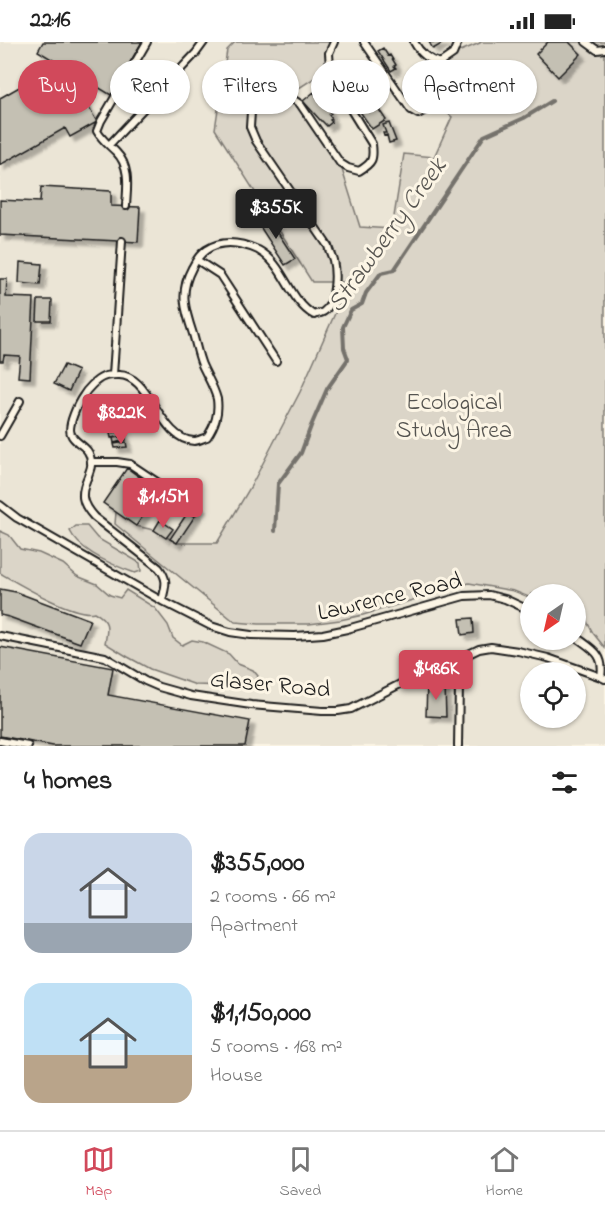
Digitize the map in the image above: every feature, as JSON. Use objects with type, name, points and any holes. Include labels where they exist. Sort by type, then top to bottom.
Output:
[{"type":"lane","points":[[126,207],[125,165],[119,154],[101,138],[98,131],[101,121],[147,42]]},
{"type":"lane","points":[[109,145],[204,42]]},
{"type":"lane","points":[[162,601],[165,582],[159,568],[94,518],[87,509],[82,492],[92,462],[87,450],[71,435],[70,424],[87,390],[103,377],[124,374],[134,380],[171,429],[180,437],[194,441],[207,437],[215,425],[218,409],[216,396],[202,363],[184,306],[184,290],[188,276],[197,260],[204,252],[217,245],[228,242],[244,245],[268,257],[277,266],[304,309],[314,315],[329,306],[335,278],[328,246],[256,141],[250,127],[251,112],[261,100],[274,95],[288,96],[300,104],[340,163],[359,171],[369,165],[374,156],[372,144],[333,81],[329,53],[334,42]]},
{"type":"lane","points":[[364,42],[402,97]]},
{"type":"lane","points":[[414,42],[429,60]]},
{"type":"lane","points":[[444,60],[453,54],[458,42]]},
{"type":"lane","points":[[586,42],[597,51],[605,49]]},
{"type":"lane","points":[[113,375],[122,241]]},
{"type":"lane","points":[[197,260],[220,275],[276,361]]},
{"type":"lane","points":[[0,436],[20,401]]},
{"type":"lane","points":[[92,462],[130,464],[172,492],[161,508]]},
{"type":"lane","name":"Lawrence Road","points":[[0,505],[17,518],[162,601],[211,626],[230,632],[295,636],[323,634],[464,596],[489,595],[520,606]]},
{"type":"lane","name":"Glaser Road","points":[[0,636],[105,657],[145,681],[191,696],[250,705],[322,711],[351,709],[418,675],[479,649],[491,647],[548,658],[603,678]]},
{"type":"lane","points":[[586,645],[605,658]]},
{"type":"lane","points":[[597,653],[602,664],[603,678]]},
{"type":"lane","points":[[452,662],[459,684],[458,746]]},
{"type":"lane","points":[[0,741],[28,746]]},
{"type":"shaded area","points":[[0,42],[605,42],[605,746],[0,746]]},
{"type":"green space","name":"Ecological Study Area","points":[[235,42],[334,42],[331,60],[311,60],[311,80],[299,88],[299,60],[225,60],[227,50]]},
{"type":"green space","name":"Ecological Study Area","points":[[480,42],[605,42],[605,648],[586,620],[586,584],[520,584],[520,593],[469,583],[340,620],[309,624],[235,622],[115,524],[116,512],[136,526],[154,530],[177,543],[217,543],[251,486],[300,392],[349,282],[312,282],[215,129],[217,114],[299,114],[299,103],[340,163],[360,227],[392,229],[404,154],[434,157],[452,117],[449,114],[537,114],[537,60],[444,60]]},
{"type":"green space","points":[[76,526],[87,526],[97,538],[140,563],[141,571],[135,573],[90,552],[75,539],[70,531]]},
{"type":"green space","points":[[0,531],[9,535],[20,549],[39,553],[63,564],[77,576],[97,584],[110,595],[120,598],[126,590],[155,608],[168,625],[173,638],[182,645],[192,640],[203,642],[229,654],[238,664],[253,670],[258,676],[255,684],[196,685],[150,669],[128,657],[105,643],[107,625],[99,615],[60,605],[0,573]]},
{"type":"building","points":[[43,42],[142,42],[131,60],[110,60],[110,94],[98,87],[98,60],[53,60],[38,51]]},
{"type":"building","points":[[429,42],[445,42],[433,49]]},
{"type":"building","points":[[548,42],[569,42],[581,54],[558,77],[536,54]]},
{"type":"building","points":[[383,48],[388,56],[390,55],[396,68],[391,71],[390,60],[384,60],[378,51]]},
{"type":"building","points":[[18,88],[18,114],[92,114],[97,122],[70,137],[65,128],[0,165],[0,98]]},
{"type":"building","points":[[311,94],[311,110],[303,101]]},
{"type":"building","points":[[315,114],[330,114],[332,122],[327,126]]},
{"type":"building","points":[[362,114],[382,114],[386,120],[372,129]]},
{"type":"building","points":[[389,123],[396,141],[389,143],[387,135],[384,136],[383,133],[386,133],[383,125]]},
{"type":"building","points":[[41,187],[111,191],[111,206],[140,207],[138,242],[0,235],[0,200],[40,202]]},
{"type":"building","points":[[267,216],[295,259],[285,265],[257,222]]},
{"type":"building","points":[[20,262],[42,264],[40,285],[19,283]]},
{"type":"building","points":[[0,279],[7,279],[6,297],[34,298],[30,378],[18,377],[20,356],[4,355],[3,361],[0,361]]},
{"type":"building","points":[[38,300],[52,300],[51,321],[37,321]]},
{"type":"building","points":[[64,365],[78,371],[69,391],[54,384]]},
{"type":"building","points":[[117,412],[119,421],[107,423],[106,418],[110,417],[109,414]]},
{"type":"building","points":[[120,421],[121,426],[108,429],[107,424]]},
{"type":"building","points":[[121,426],[122,431],[110,433],[109,429]]},
{"type":"building","points":[[122,431],[123,436],[111,438],[110,433]]},
{"type":"building","points":[[125,436],[126,440],[114,443],[113,438]]},
{"type":"building","points":[[126,442],[127,447],[115,448],[114,444]]},
{"type":"building","points":[[127,468],[160,492],[136,526],[103,503]]},
{"type":"building","points":[[180,489],[189,496],[187,500],[177,492]]},
{"type":"building","points":[[191,500],[201,507],[198,511],[188,504]]},
{"type":"building","points":[[188,504],[198,511],[195,516],[185,509]]},
{"type":"building","points":[[188,512],[195,516],[177,543],[170,539]]},
{"type":"building","points":[[160,520],[173,529],[166,538],[154,530]]},
{"type":"building","points":[[0,589],[16,592],[90,620],[80,643],[0,615]]},
{"type":"building","points":[[473,618],[474,633],[462,635],[460,619]]},
{"type":"building","points":[[0,647],[113,668],[108,695],[250,721],[245,746],[53,746],[0,736]]},
{"type":"building","points":[[427,683],[445,686],[446,717],[426,716]]},
{"type":"waterway","name":"Strawberry Creek","points":[[275,531],[278,484],[301,453],[327,389],[348,359],[344,348],[343,327],[351,310],[362,304],[366,293],[381,273],[394,270],[484,136],[524,118],[552,101]]}]
